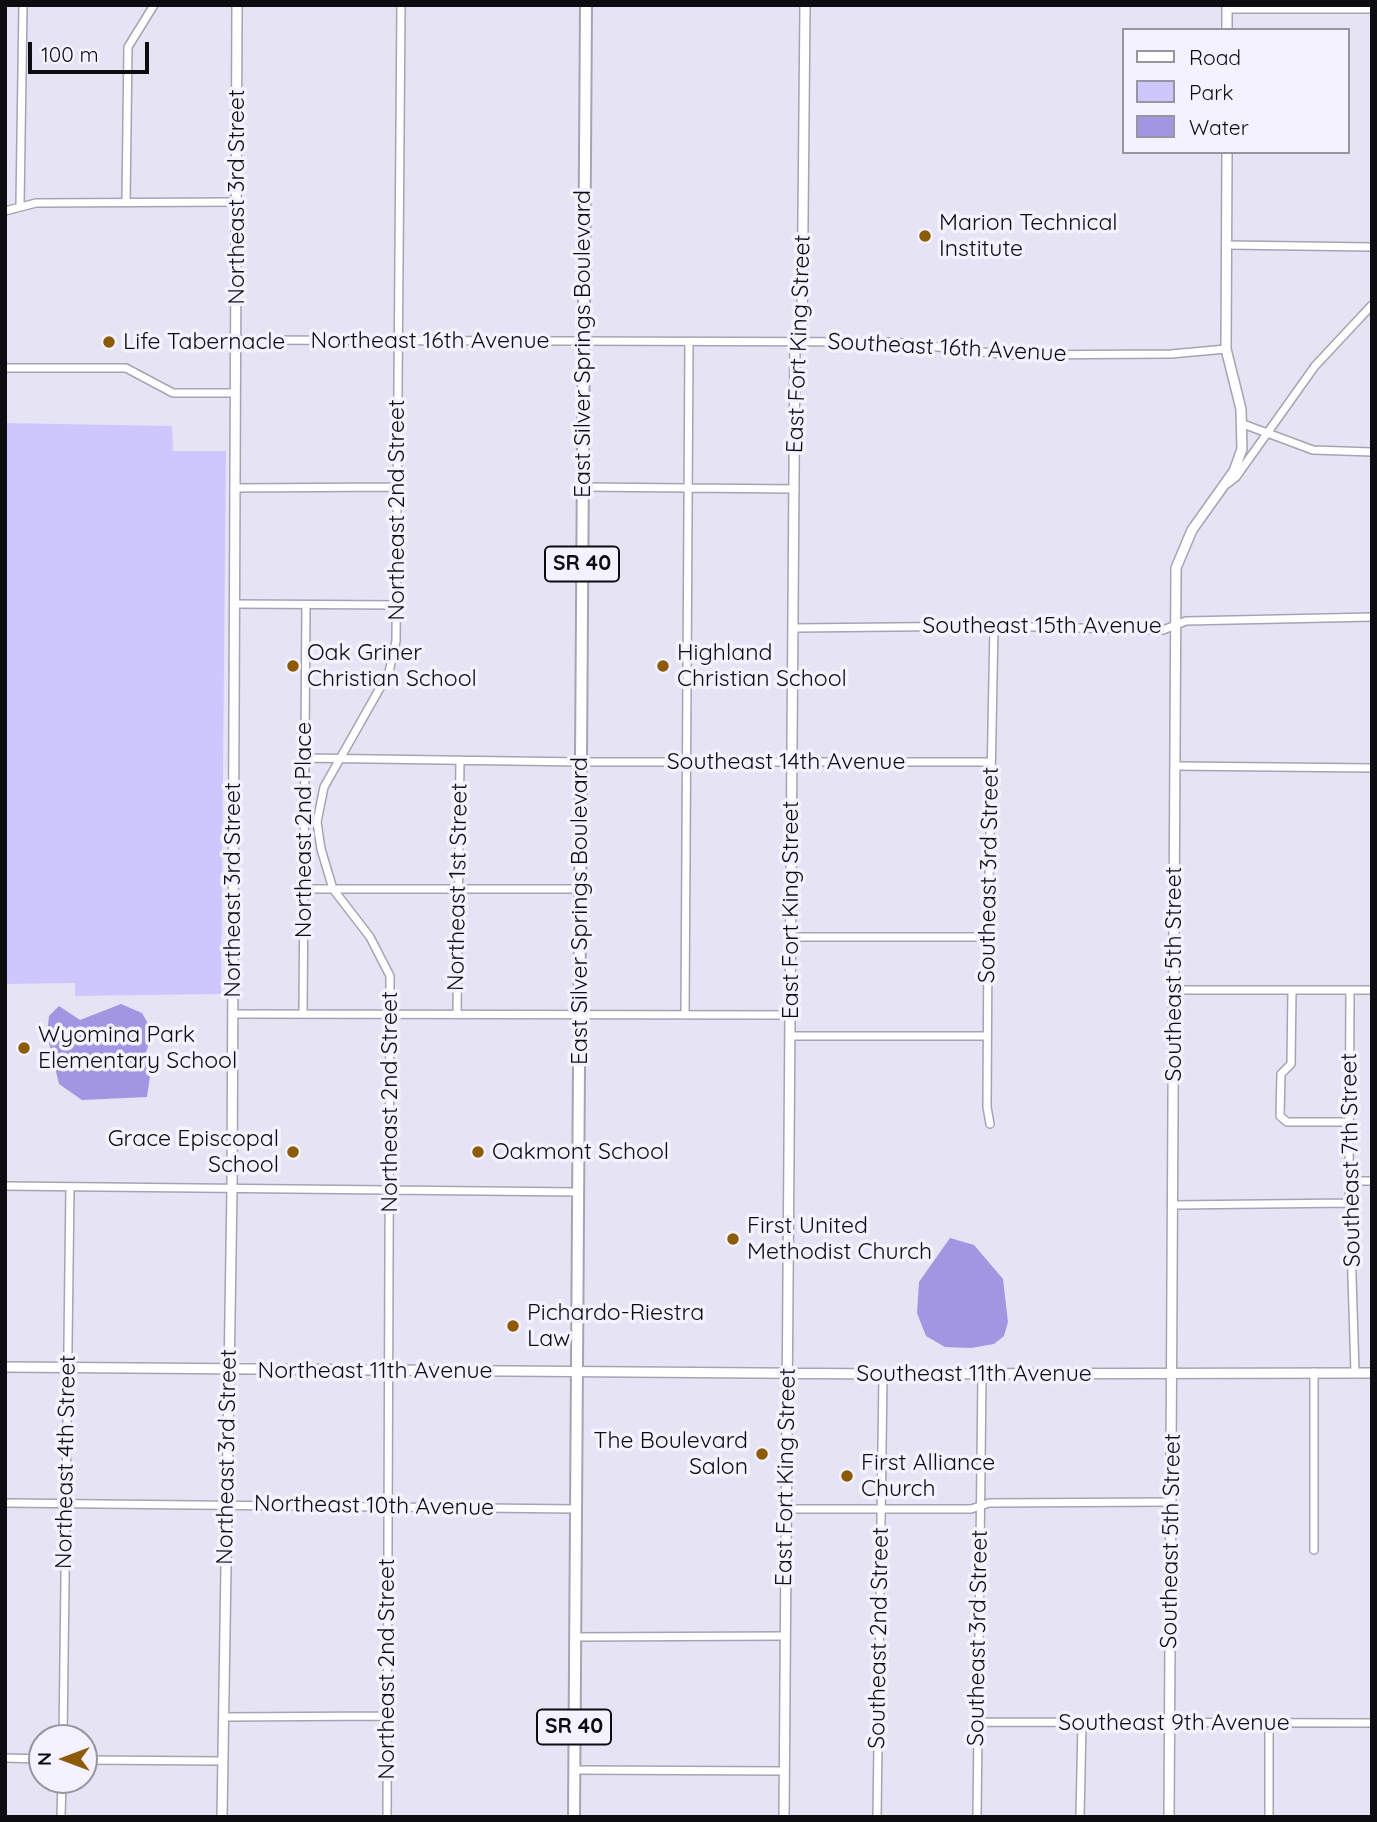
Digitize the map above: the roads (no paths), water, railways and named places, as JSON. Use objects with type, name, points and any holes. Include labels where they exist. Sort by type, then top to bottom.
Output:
[{"type":"main road","name":"East Silver Springs Boulevard","points":[[574,1817],[586,5]]},
{"type":"street","points":[[20,205],[23,5]]},
{"type":"street","points":[[126,202],[128,47],[154,5]]},
{"type":"street","name":"Northeast 3rd Street","points":[[222,1817],[232,1189],[236,5]]},
{"type":"street","name":"Northeast 2nd Street","points":[[387,1817],[390,976],[370,937],[334,889],[317,826],[324,787],[389,672],[396,641],[401,5]]},
{"type":"street","name":"East Fort King Street","points":[[784,1817],[795,628],[795,342],[802,326],[805,5]]},
{"type":"street","points":[[1227,28],[1227,7],[1372,8]]},
{"type":"street","name":"Southeast 5th Street","points":[[1169,1817],[1176,568],[1192,530],[1234,471],[1242,449],[1243,424],[1226,349],[1227,154]]},
{"type":"street","points":[[5,211],[20,205],[237,202]]},
{"type":"street","points":[[1227,245],[1372,247]]},
{"type":"street","points":[[1224,486],[1236,477],[1315,366],[1372,305]]},
{"type":"street","name":"Northeast 16th Avenue","points":[[236,340],[583,342]]},
{"type":"street","name":"Southeast 16th Avenue","points":[[583,342],[893,341],[1010,355],[1171,354],[1226,349]]},
{"type":"street","points":[[685,1016],[689,342]]},
{"type":"street","points":[[7,368],[127,368],[173,393],[235,393]]},
{"type":"street","points":[[1243,424],[1313,450],[1372,452]]},
{"type":"street","points":[[234,488],[396,487]]},
{"type":"street","points":[[582,487],[795,489]]},
{"type":"street","points":[[234,604],[398,605]]},
{"type":"street","name":"Northeast 2nd Place","points":[[303,1014],[306,605]]},
{"type":"street","name":"Southeast 15th Avenue","points":[[795,628],[993,625],[1163,630],[1177,623],[1215,619],[1372,617]]},
{"type":"street","name":"Southeast 3rd Street","points":[[990,1124],[987,1107],[987,1036],[993,625]]},
{"type":"street","name":"Southeast 14th Avenue","points":[[304,758],[580,762],[991,762]]},
{"type":"street","name":"Northeast 1st Street","points":[[457,1014],[460,760]]},
{"type":"street","points":[[1175,765],[1372,768]]},
{"type":"street","points":[[303,826],[317,826]]},
{"type":"street","points":[[302,889],[580,889]]},
{"type":"street","points":[[791,937],[988,937]]},
{"type":"street","points":[[1174,990],[1372,990]]},
{"type":"street","points":[[1292,990],[1291,1063],[1281,1074],[1280,1116],[1287,1122],[1349,1122]]},
{"type":"street","name":"Southeast 7th Street","points":[[1350,990],[1349,1181],[1355,1373]]},
{"type":"street","points":[[232,1014],[791,1015]]},
{"type":"street","points":[[790,1036],[987,1036]]},
{"type":"street","points":[[1349,1181],[1372,1181]]},
{"type":"street","points":[[5,1186],[578,1192]]},
{"type":"street","name":"Northeast 4th Street","points":[[62,1724],[70,1187]]},
{"type":"street","points":[[1174,1205],[1350,1203]]},
{"type":"street","name":"Northeast 11th Avenue","points":[[5,1367],[576,1373]]},
{"type":"street","name":"Southeast 11th Avenue","points":[[576,1373],[1372,1373]]},
{"type":"street","points":[[1314,1373],[1314,1550]]},
{"type":"street","name":"Southeast 2nd Street","points":[[877,1817],[883,1374]]},
{"type":"street","name":"Southeast 3rd Street","points":[[977,1817],[982,1375]]},
{"type":"street","points":[[786,1509],[971,1509],[980,1505],[1172,1502]]},
{"type":"street","name":"Northeast 10th Avenue","points":[[5,1503],[576,1509]]},
{"type":"street","points":[[575,1637],[784,1636]]},
{"type":"street","points":[[224,1717],[387,1716]]},
{"type":"street","name":"Southeast 9th Avenue","points":[[977,1722],[1372,1723]]},
{"type":"street","points":[[1080,1817],[1082,1723]]},
{"type":"street","points":[[1269,1723],[1269,1817]]},
{"type":"street","points":[[5,1758],[28,1759]]},
{"type":"street","points":[[98,1760],[223,1762]]},
{"type":"street","points":[[574,1770],[784,1771]]},
{"type":"street","points":[[61,1817],[62,1794]]},
{"type":"water","points":[[121,1004],[142,1013],[150,1027],[150,1040],[144,1059],[151,1069],[147,1097],[82,1100],[59,1084],[47,1034],[49,1016],[59,1006],[80,1020]]},
{"type":"water","points":[[950,1238],[974,1245],[1003,1279],[1008,1322],[1004,1336],[994,1344],[971,1348],[945,1347],[926,1336],[917,1313],[919,1282]]},
{"type":"place","name":"Marion Technical Institute","points":[[925,236]]},
{"type":"place","name":"Life Tabernacle","points":[[109,342]]},
{"type":"place","name":"Oak Griner Christian School","points":[[293,666]]},
{"type":"place","name":"Highland Christian School","points":[[663,666]]},
{"type":"place","name":"Wyomina Park Elementary School","points":[[24,1048]]},
{"type":"place","name":"Grace Episcopal School","points":[[293,1152]]},
{"type":"place","name":"Oakmont School","points":[[478,1152]]},
{"type":"place","name":"First United Methodist Church","points":[[733,1239]]},
{"type":"place","name":"Pichardo-Riestra Law","points":[[513,1326]]},
{"type":"place","name":"The Boulevard Salon","points":[[762,1454]]},
{"type":"place","name":"First Alliance Church","points":[[847,1476]]}]
